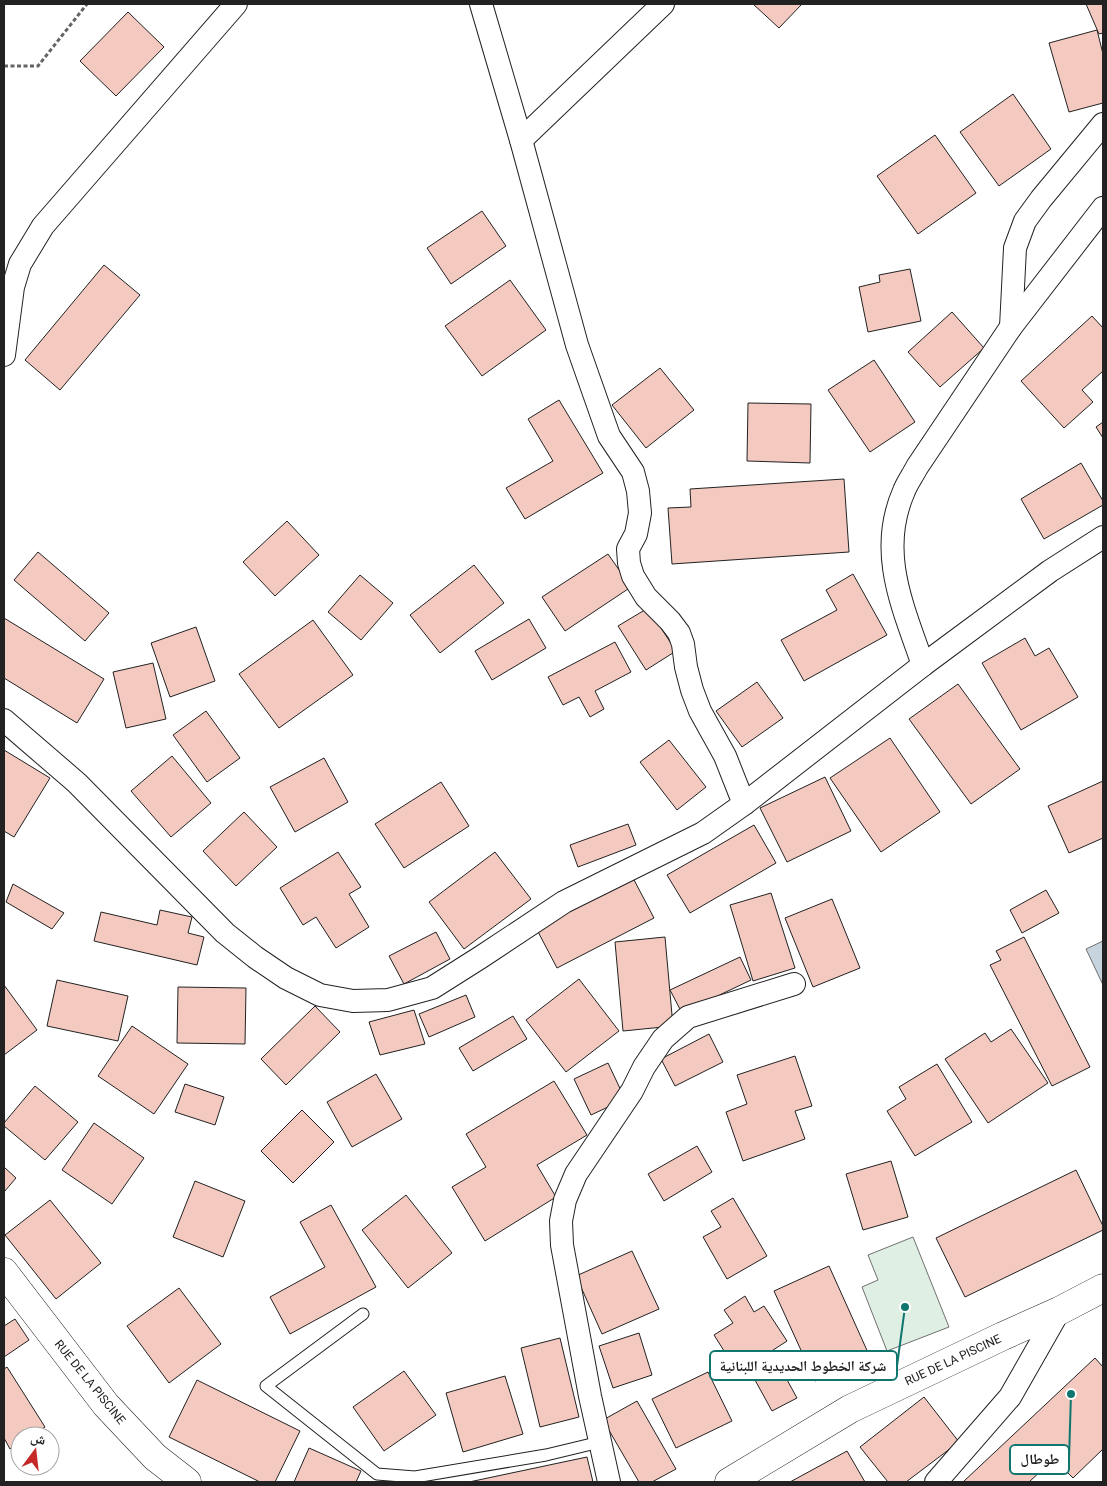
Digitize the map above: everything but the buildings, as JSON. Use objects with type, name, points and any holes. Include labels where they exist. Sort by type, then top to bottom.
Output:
[{"type":"street","points":[[4,356],[13,287],[20,264],[43,226],[236,4]]},
{"type":"street","points":[[481,4],[521,140],[577,345],[609,436],[633,472],[638,491],[640,514],[636,534],[628,549],[629,563],[633,576],[646,597],[679,633],[692,690],[700,712],[724,756],[744,804]]},
{"type":"street","points":[[521,140],[663,4]]},
{"type":"street","points":[[1011,327],[1015,248],[1025,221],[1103,124]]},
{"type":"street","points":[[923,665],[896,585],[891,547],[894,520],[904,490],[1011,327],[1103,208]]},
{"type":"street","points":[[4,720],[77,783],[224,933],[255,957],[286,978],[320,995],[353,1001],[388,1000],[432,988],[564,902],[703,833],[744,804],[923,665],[1050,571],[1103,537]]},
{"type":"street","points":[[609,1482],[590,1396],[562,1245],[561,1221],[565,1200],[576,1174],[632,1091],[644,1067],[663,1039],[688,1017],[794,984]]},
{"type":"street","name":"RUE DE LA PISCINE","points":[[4,1272],[106,1405],[155,1457],[187,1482]]},
{"type":"street","name":"RUE DE LA PISCINE","points":[[729,1482],[850,1409],[1060,1311],[1103,1288]]},
{"type":"street","points":[[936,1482],[1010,1397],[1060,1311]]},
{"type":"lane","points":[[363,1314],[266,1386],[377,1474],[415,1477],[546,1455],[600,1442]]},
{"type":"path","points":[[4,66],[38,66],[87,4]]},
{"type":"green space","points":[[913,1237],[949,1327],[887,1351],[862,1287],[878,1280],[868,1255]]},
{"type":"shaded area","points":[[1103,941],[1103,985],[1086,949]]},
{"type":"place","name":"شركة الخطوط الحديدية اللبنانية","points":[[905,1307]]},
{"type":"place","name":"طوطال","points":[[1071,1394]]}]
